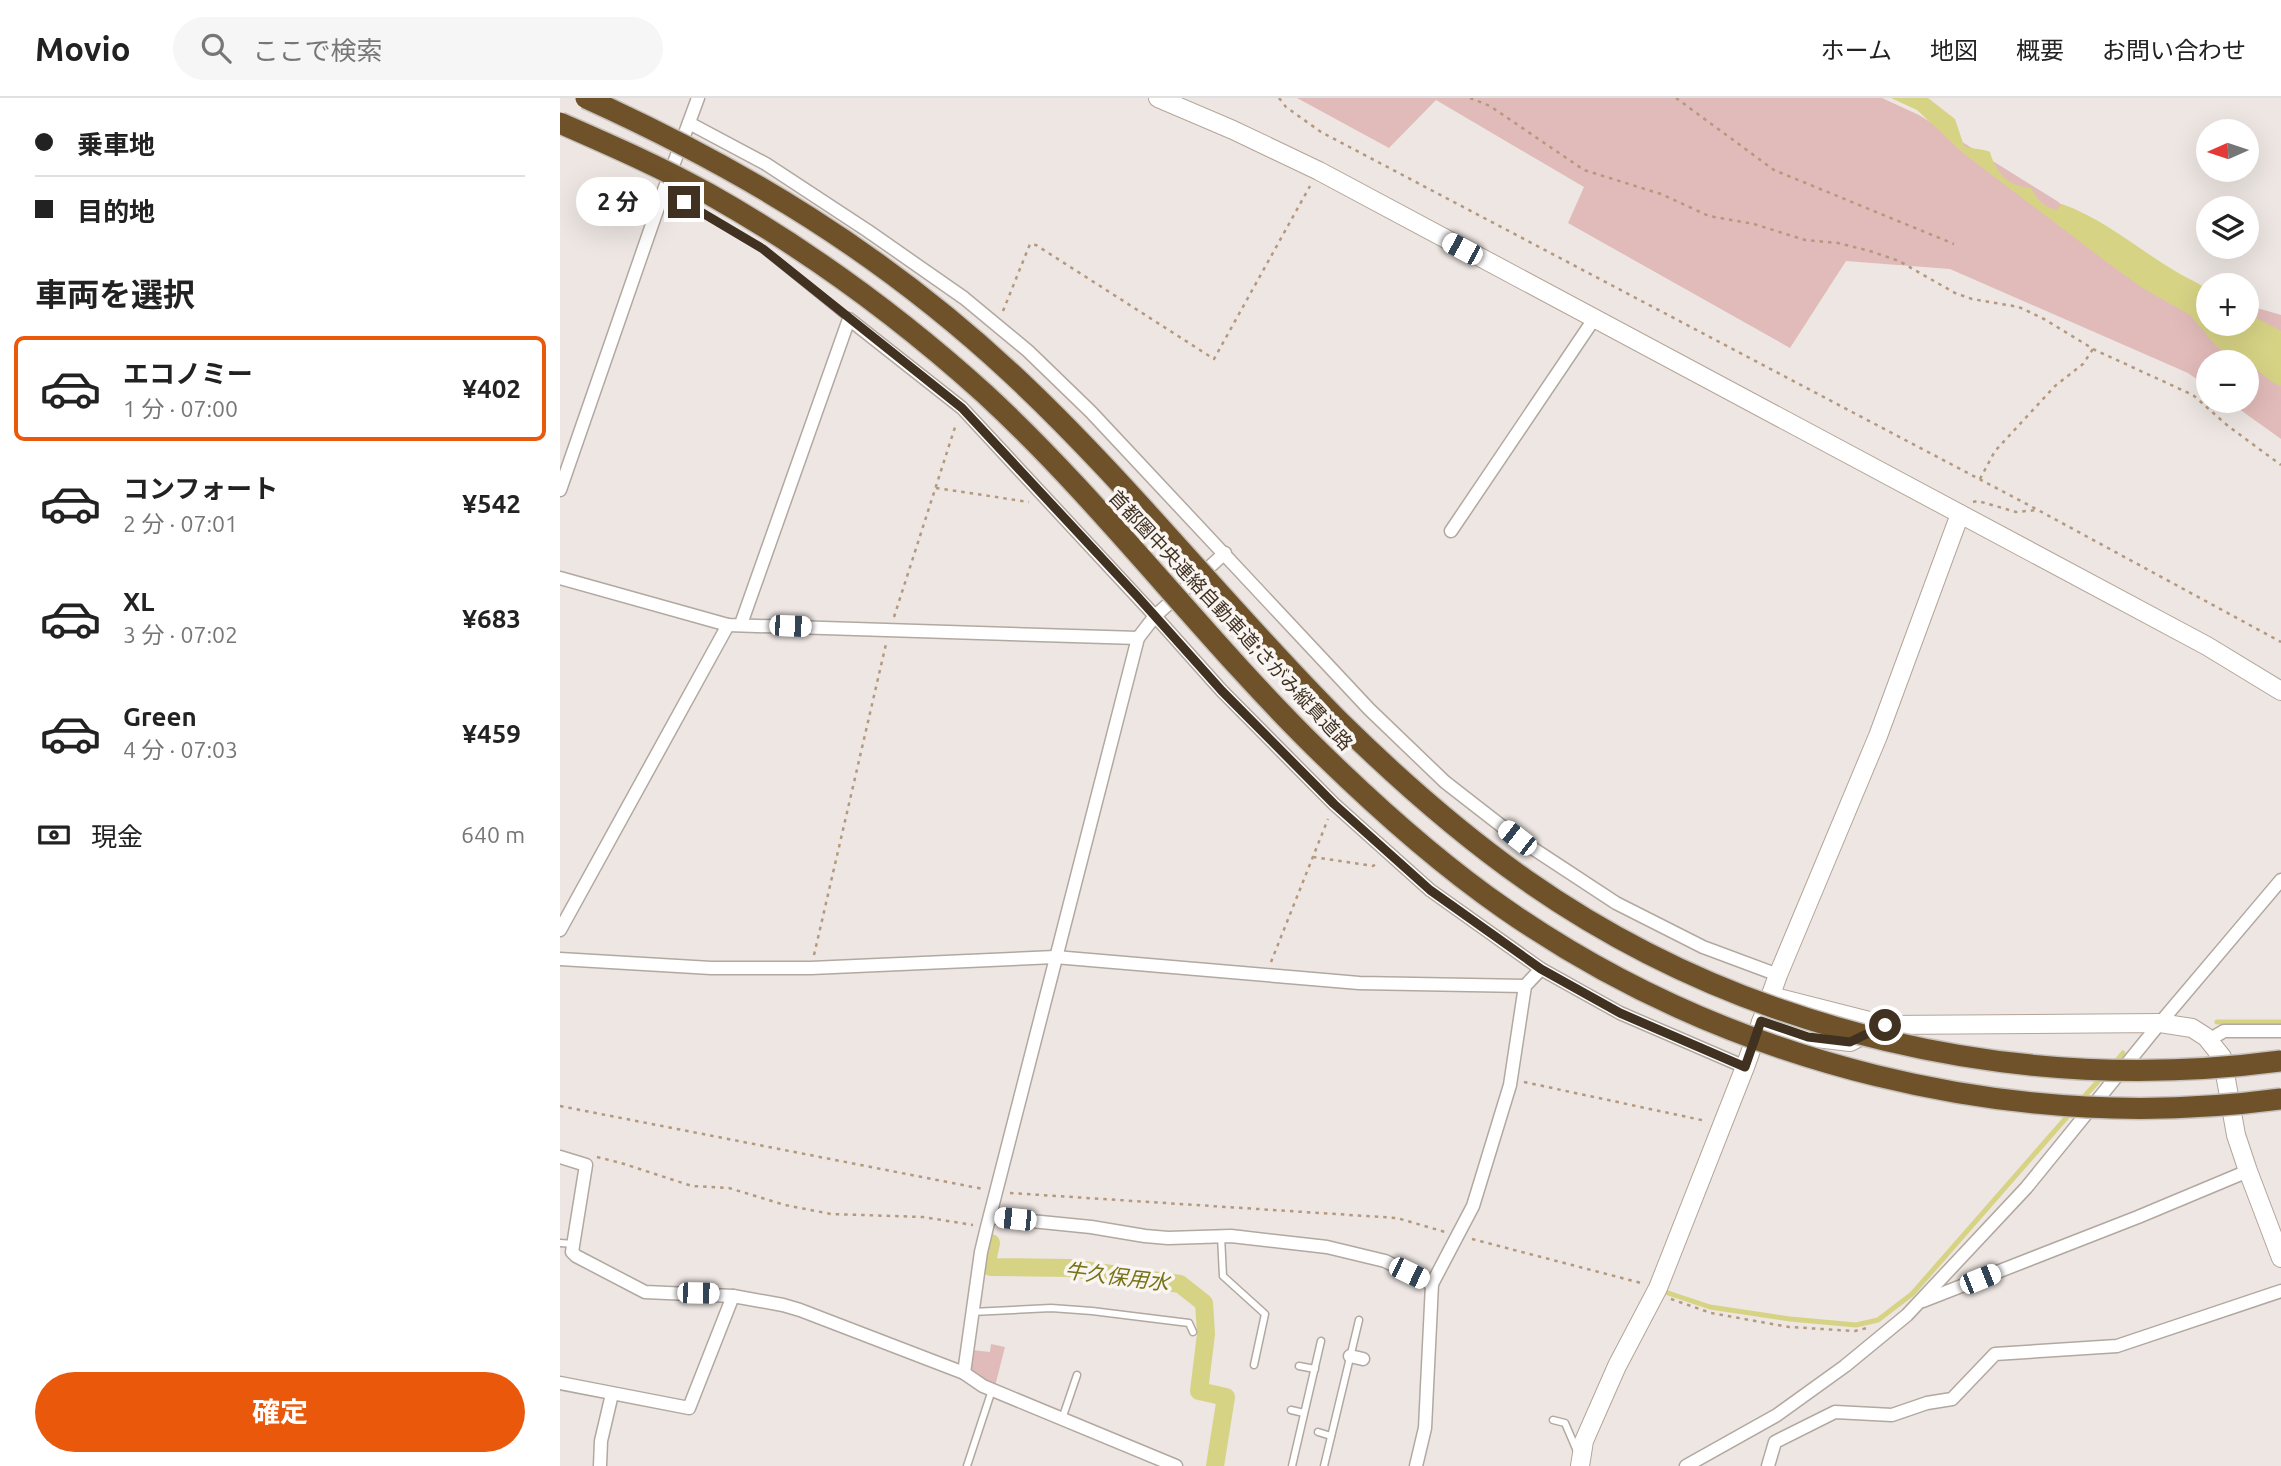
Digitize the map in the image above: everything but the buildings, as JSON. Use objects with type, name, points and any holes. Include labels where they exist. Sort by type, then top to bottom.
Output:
[{"type":"highway","name":"首都圏中央連絡自動車道;さがみ縦貫道路","points":[[586,98],[718,162],[799,209],[870,257],[939,311],[1009,371],[1074,434],[1281,660],[1340,722],[1403,782],[1480,847],[1525,880],[1611,933],[1709,982],[1807,1019],[1878,1040],[1950,1055],[2015,1065],[2138,1072],[2281,1062]]},
{"type":"highway","name":"首都圏中央連絡自動車道;さがみ縦貫道路","points":[[560,123],[629,153],[708,193],[785,240],[855,288],[919,338],[984,393],[1051,458],[1253,683],[1377,807],[1459,876],[1550,939],[1647,993],[1742,1034],[1871,1073],[1922,1085],[2011,1101],[2084,1107],[2163,1109],[2281,1099]]},
{"type":"street","points":[[561,486],[698,98]]},
{"type":"street","points":[[1158,98],[1319,171],[1594,319],[1966,508],[2281,691]]},
{"type":"street","points":[[689,123],[766,164],[868,231],[997,324],[1091,412],[1369,709],[1446,782],[1517,838],[1616,903],[1703,947],[1778,975]]},
{"type":"street","points":[[560,930],[734,625],[849,319],[962,408],[1222,691],[1334,804],[1430,890],[1541,969],[1620,1013],[1745,1067]]},
{"type":"street","points":[[1451,531],[1594,319]]},
{"type":"street","points":[[1580,1463],[1584,1441],[1617,1366],[1658,1288],[1723,1125],[1778,975],[1878,736],[1966,508]]},
{"type":"street","points":[[964,1373],[988,1222],[1138,638],[1155,616],[1225,553]]},
{"type":"street","points":[[560,578],[734,625],[1138,638]]},
{"type":"street","points":[[1686,1466],[1777,1415],[1908,1315],[2026,1188],[2281,880]]},
{"type":"street","points":[[560,959],[711,968],[811,968],[1055,957],[1359,983],[1525,986]]},
{"type":"street","points":[[1416,1466],[1425,1427],[1433,1284],[1473,1206],[1511,1079],[1525,986],[1541,969]]},
{"type":"street","points":[[1771,996],[1885,1025],[2160,1023],[2192,1028],[2209,1040],[2222,1057],[2236,1135],[2281,1258]]},
{"type":"street","points":[[1761,1021],[1808,1037],[1850,1042],[1885,1025]]},
{"type":"street","points":[[2209,1040],[2224,1031],[2281,1031]]},
{"type":"street","points":[[560,1157],[586,1165],[572,1252],[645,1292],[733,1296],[800,1310],[964,1373],[992,1390],[1176,1466]]},
{"type":"street","points":[[1917,1304],[2248,1171]]},
{"type":"street","points":[[988,1222],[1091,1227],[1145,1236],[1220,1236],[1314,1245],[1385,1261],[1433,1284]]},
{"type":"street","points":[[1768,1466],[1775,1442],[1835,1412],[1892,1415],[1927,1403],[1952,1399],[1995,1354],[2117,1346],[2281,1291]]},
{"type":"street","points":[[560,1383],[689,1408],[733,1296]]},
{"type":"street","points":[[600,1466],[601,1441],[612,1394]]},
{"type":"lane","points":[[664,190],[763,249],[849,319]]},
{"type":"lane","points":[[1220,1236],[1223,1276],[1265,1314],[1254,1365]]},
{"type":"lane","points":[[560,1243],[574,1244]]},
{"type":"lane","points":[[1234,1300],[1241,1292]]},
{"type":"lane","points":[[972,1312],[1051,1308],[1092,1311],[1189,1323],[1193,1332]]},
{"type":"lane","points":[[1324,1466],[1357,1357],[1359,1320]]},
{"type":"lane","points":[[1292,1466],[1321,1341]]},
{"type":"lane","points":[[1248,1347],[1257,1349]]},
{"type":"lane","points":[[1299,1366],[1315,1369]]},
{"type":"lane","points":[[1062,1419],[1077,1375]]},
{"type":"lane","points":[[967,1466],[992,1390]]},
{"type":"lane","points":[[1291,1410],[1304,1413]]},
{"type":"lane","points":[[1553,1420],[1565,1423],[1580,1463]]},
{"type":"lane","points":[[1318,1433],[1331,1436]]},
{"type":"path","points":[[1279,98],[1286,107],[1321,132],[1980,479],[2281,642]]},
{"type":"path","points":[[1470,98],[1490,106],[1584,170],[1661,194],[1709,215],[1754,224],[1805,240],[1838,243],[1880,255],[1899,261],[1955,293],[1972,299],[2019,307],[2093,349],[2193,395],[2228,426],[2281,465]]},
{"type":"path","points":[[1676,98],[1774,170],[1954,244]]},
{"type":"path","points":[[997,324],[1030,244],[1036,245],[1213,359],[1319,171]]},
{"type":"path","points":[[1980,479],[1995,451],[2010,433],[2055,386],[2083,364],[2093,349]]},
{"type":"path","points":[[811,968],[890,628],[962,408]]},
{"type":"path","points":[[936,488],[1038,504],[1047,499]]},
{"type":"path","points":[[1966,508],[1978,501],[2017,512],[2038,510]]},
{"type":"path","points":[[1266,975],[1334,804]]},
{"type":"path","points":[[1313,857],[1373,866],[1390,855]]},
{"type":"path","points":[[1511,1079],[1723,1125]]},
{"type":"path","points":[[560,1106],[996,1192],[1397,1218],[1658,1288],[1658,1295],[1711,1313],[1789,1327],[1855,1331],[1875,1326]]},
{"type":"path","points":[[595,1157],[692,1186],[729,1188],[785,1205],[831,1214],[988,1222]]},
{"type":"shaded area","points":[[1297,98],[1882,98],[1919,115],[2057,201],[2159,280],[2196,313],[2196,336],[2259,336],[2259,309],[2281,315],[2281,439],[2245,413],[2259,413],[2259,350],[2196,350],[2196,379],[1950,269],[1846,261],[1790,348],[1568,223],[1584,187],[1436,100],[1389,148]]},
{"type":"shaded area","points":[[1891,98],[1928,98],[1955,119],[1964,146],[1990,152],[2004,178],[2016,185],[2031,188],[2048,207],[2057,210],[2062,204],[2092,218],[2196,283],[2196,322],[2190,315],[2141,287],[1963,153],[1917,110]]},
{"type":"shaded area","points":[[2259,319],[2281,331],[2281,386],[2259,372],[2259,350],[2223,350],[2208,336],[2259,336]]},
{"type":"shaded area","points":[[991,1344],[1005,1347],[995,1386],[983,1381],[969,1367],[972,1350],[990,1352]]},
{"type":"waterway","points":[[2217,1022],[2281,1022]]},
{"type":"waterway","points":[[2114,1064],[2123,1053]]},
{"type":"waterway","points":[[2081,1100],[2103,1076]]},
{"type":"waterway","points":[[1668,1293],[1710,1307],[1790,1319],[1856,1325],[1878,1320],[1912,1294],[2073,1110]]},
{"type":"waterway","name":"牛久保用水","points":[[991,1243],[987,1262],[991,1267],[1070,1268],[1180,1284],[1204,1303],[1206,1334],[1199,1391],[1226,1397],[1215,1466]]},
{"type":"route","points":[[684,202],[763,249],[962,408],[1222,691],[1334,804],[1430,890],[1527,960],[1620,1013],[1745,1067],[1761,1021],[1808,1037],[1850,1042],[1885,1025]]}]
